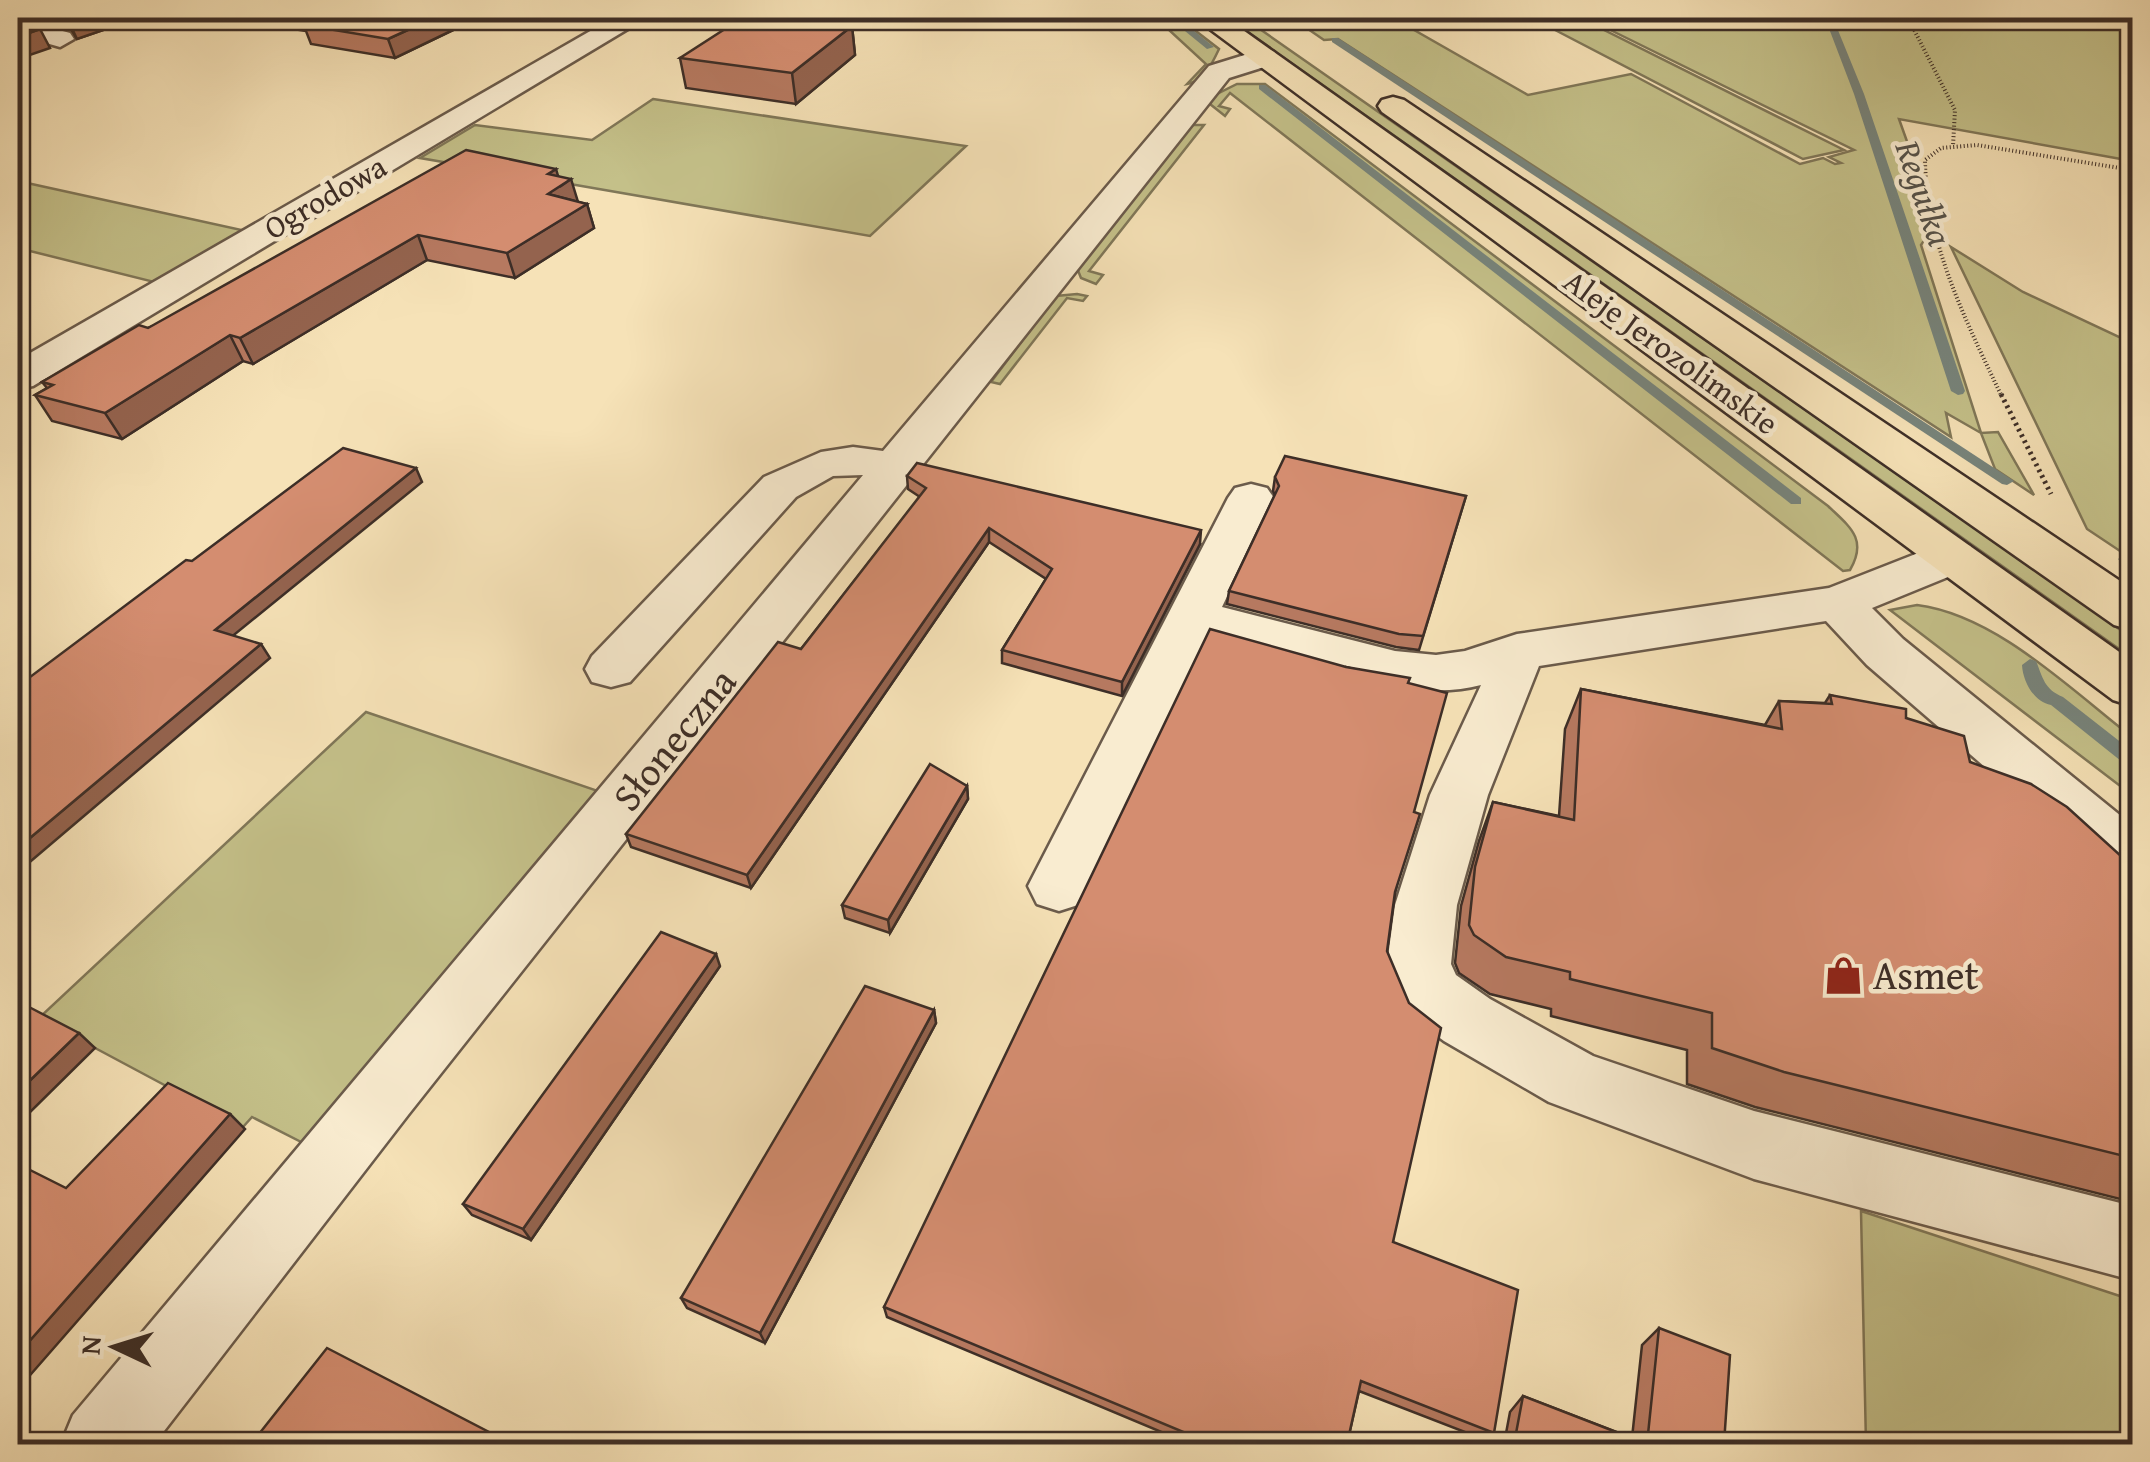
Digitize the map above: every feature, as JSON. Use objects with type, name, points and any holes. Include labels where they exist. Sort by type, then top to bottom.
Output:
[{"type":"main road","name":"Aleje Jerozolimskie","points":[[1209,18],[2132,686]]},
{"type":"main road","name":"Aleje Jerozolimskie","points":[[1263,18],[2132,613]]},
{"type":"street","name":"Ogrodowa","points":[[18,377],[632,18]]},
{"type":"street","points":[[18,27],[58,46],[18,43]]},
{"type":"street","name":"Słoneczna","points":[[102,1444],[384,1093],[1220,72],[1264,58]]},
{"type":"street","points":[[611,669],[780,486],[822,464],[853,460],[899,466]]},
{"type":"street","points":[[1059,886],[1251,498]]},
{"type":"street","points":[[1193,617],[1395,669],[1436,674],[1471,669],[1517,652],[1837,602],[1952,556]]},
{"type":"street","points":[[1837,602],[1885,652],[2132,859]]},
{"type":"street","points":[[1517,652],[1443,837],[1426,905],[1419,964],[1431,994],[1466,1020],[1573,1080],[1754,1145],[2132,1242]]},
{"type":"path","points":[[1908,18],[1954,110],[1953,146]]},
{"type":"path","points":[[2018,433],[1952,281],[1926,197],[1926,160],[1941,148],[2000,146],[2132,170]]},
{"type":"shaded area","points":[[1156,18],[1179,18],[1219,49],[1203,76],[1187,84],[1206,64]]},
{"type":"shaded area","points":[[1228,18],[1244,18],[2132,638],[2132,658]]},
{"type":"shaded area","points":[[1292,18],[1393,18],[1528,95],[1631,74],[1800,164],[1823,158],[1835,164],[1841,163],[1829,157],[1854,150],[1586,18],[2132,18],[2132,161],[1899,119],[1914,161],[1907,164],[1928,235],[1921,245],[1981,433],[1946,413],[1951,437],[1338,39],[1324,40]]},
{"type":"shaded area","points":[[1532,18],[1580,18],[1844,150],[1803,159]]},
{"type":"shaded area","points":[[1237,84],[1265,84],[1828,506],[1849,527],[1857,542],[1850,570],[1843,571],[1230,93],[1219,106],[1230,109],[1225,116],[1210,104],[1213,96]]},
{"type":"shaded area","points":[[653,99],[966,146],[870,236],[420,158],[475,125],[592,140]]},
{"type":"shaded area","points":[[1191,125],[1204,125],[1089,271],[1103,275],[1096,284],[1081,278],[1077,268]]},
{"type":"shaded area","points":[[18,181],[246,231],[158,283],[18,248]]},
{"type":"shaded area","points":[[1951,247],[2023,292],[2132,343],[2132,559],[2087,529]]},
{"type":"shaded area","points":[[1056,296],[1087,296],[1083,301],[1067,298],[1000,384],[991,382]]},
{"type":"shaded area","points":[[1998,432],[2034,495],[1995,469],[1981,433]]},
{"type":"shaded area","points":[[1917,605],[1975,623],[2003,639],[2058,677],[2132,737],[2132,795],[1890,610]]},
{"type":"shaded area","points":[[366,712],[598,791],[311,1147],[252,1117],[243,1127],[39,1018]]},
{"type":"shaded area","points":[[1861,1211],[2132,1300],[2132,1444],[1866,1444]]},
{"type":"building","points":[[320,18],[434,18],[388,39],[304,25]]},
{"type":"building","points":[[742,18],[791,18],[852,26],[792,73],[680,58]]},
{"type":"building","points":[[18,22],[40,29],[18,37]]},
{"type":"building","points":[[466,150],[556,169],[548,174],[571,179],[548,194],[587,204],[507,253],[418,235],[240,338],[230,335],[105,413],[35,395],[53,385],[42,382],[139,325],[148,328]]},
{"type":"building","points":[[343,448],[416,468],[215,630],[261,644],[18,848],[18,686]]},
{"type":"building","points":[[1285,456],[1466,496],[1423,636],[1399,634],[1229,591],[1279,486],[1275,477]]},
{"type":"building","points":[[917,463],[1201,530],[1122,682],[1002,650],[1052,569],[989,528],[747,875],[626,834],[778,642],[801,649],[926,488],[907,476]]},
{"type":"building","points":[[1210,629],[1346,667],[1410,678],[1408,683],[1447,693],[1414,812],[1420,814],[1395,892],[1387,951],[1409,1003],[1441,1028],[1393,1242],[1518,1290],[1494,1433],[1361,1381],[1347,1444],[1212,1444],[884,1307]]},
{"type":"building","name":"Asmet","points":[[1581,689],[1782,729],[1779,701],[1832,704],[1830,695],[1906,709],[1906,718],[1964,736],[1970,762],[2031,784],[2067,807],[2132,866],[2132,1158],[1784,1072],[1712,1048],[1712,1013],[1570,979],[1570,972],[1506,957],[1474,935],[1469,925],[1475,867],[1493,802],[1574,820]]},
{"type":"building","points":[[930,764],[967,786],[888,920],[842,905]]},
{"type":"building","points":[[661,932],[716,954],[523,1229],[463,1204]]},
{"type":"building","points":[[865,986],[934,1010],[760,1333],[681,1298]]},
{"type":"building","points":[[29,1007],[79,1033],[18,1092],[18,1017]]},
{"type":"building","points":[[168,1083],[230,1114],[18,1354],[18,1237],[24,1231],[18,1228],[18,1164],[66,1188]]},
{"type":"building","points":[[1659,1328],[1730,1355],[1724,1444],[1647,1444]]},
{"type":"building","points":[[327,1348],[512,1444],[251,1444]]},
{"type":"building","points":[[1523,1396],[1647,1444],[1514,1444]]},
{"type":"waterway","points":[[1173,18],[1210,47]]},
{"type":"waterway","name":"Regułka","points":[[1829,18],[1859,94],[1958,391]]},
{"type":"waterway","points":[[1335,40],[2007,481]]},
{"type":"waterway","points":[[1262,87],[1796,501]]},
{"type":"waterway","points":[[2126,559],[2132,564]]},
{"type":"waterway","name":"Regułka","points":[[2030,665],[2031,677],[2045,696]]},
{"type":"waterway","points":[[2045,696],[2057,701],[2132,760]]},
{"type":"place","name":"Asmet","points":[[1843,975]]}]
